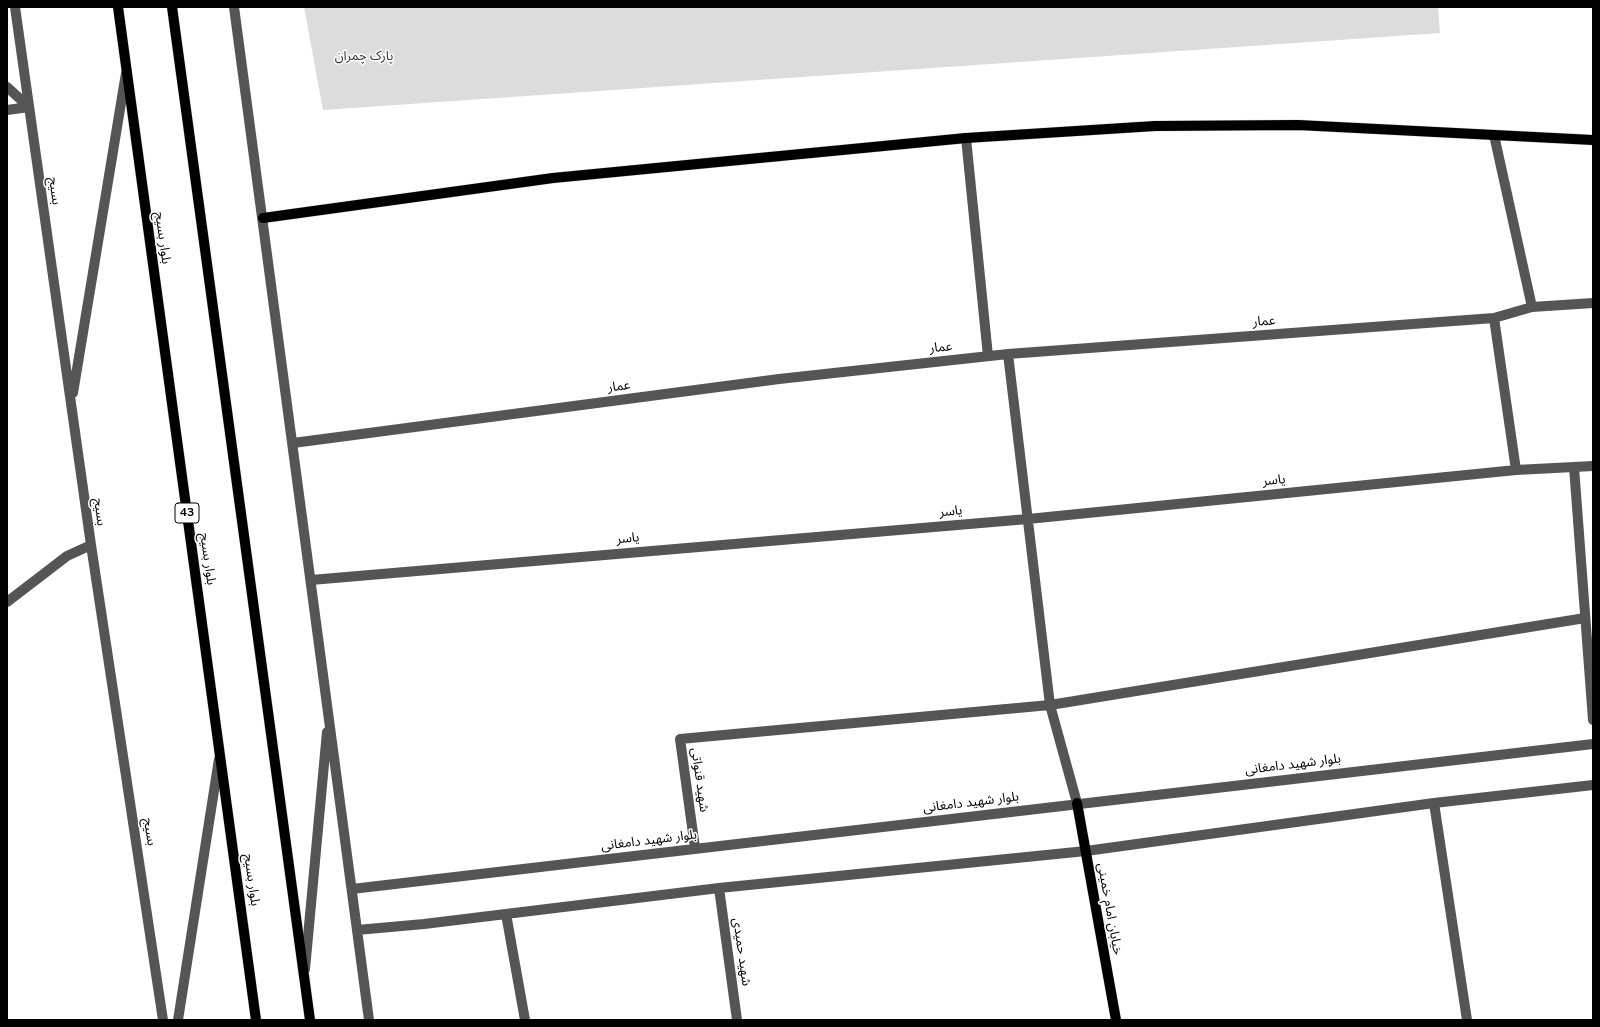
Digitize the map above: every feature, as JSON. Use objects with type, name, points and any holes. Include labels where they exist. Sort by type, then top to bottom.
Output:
[{"type":"main road","name":"بلوار بسیج","points":[[118,7],[256,1020]]},
{"type":"main road","points":[[172,7],[310,1020]]},
{"type":"main road","points":[[263,218],[553,178],[966,138],[1155,126],[1298,125],[1593,140]]},
{"type":"main road","name":"خیابان امام خمینی","points":[[1077,803],[1116,1020]]},
{"type":"street","name":"بسیج","points":[[16,7],[91,545],[163,1020]]},
{"type":"street","points":[[234,7],[369,1020]]},
{"type":"street","points":[[71,403],[126,71]]},
{"type":"street","points":[[7,87],[29,107]]},
{"type":"street","points":[[7,110],[29,107]]},
{"type":"street","points":[[1494,135],[1532,307]]},
{"type":"street","points":[[966,138],[988,356]]},
{"type":"street","name":"عمار","points":[[293,443],[779,379],[988,356],[1494,318],[1532,307],[1593,303]]},
{"type":"street","points":[[1494,318],[1516,470]]},
{"type":"street","points":[[1008,354],[1050,705],[1077,803]]},
{"type":"street","name":"یاسر","points":[[311,580],[1028,519],[1516,470],[1593,466]]},
{"type":"street","points":[[1574,467],[1585,618],[1590,640],[1593,720]]},
{"type":"street","points":[[7,602],[66,556],[91,545]]},
{"type":"street","points":[[1050,705],[1585,618]]},
{"type":"street","name":"شهید قنواتی","points":[[695,848],[680,739],[1050,705]]},
{"type":"street","points":[[304,979],[328,713]]},
{"type":"street","name":"بلوار شهید دامغانی","points":[[352,889],[1077,803],[1593,744]]},
{"type":"street","points":[[178,1020],[220,753]]},
{"type":"street","points":[[357,930],[506,914],[719,888],[1086,850],[1434,803],[1593,785]]},
{"type":"street","points":[[1434,803],[1468,1020]]},
{"type":"street","name":"شهید حمیدی","points":[[719,888],[737,1020]]},
{"type":"street","points":[[506,914],[525,1020]]},
{"type":"green space","name":"پارک چمران","points":[[304,7],[1438,7],[1440,33],[323,110]]}]
